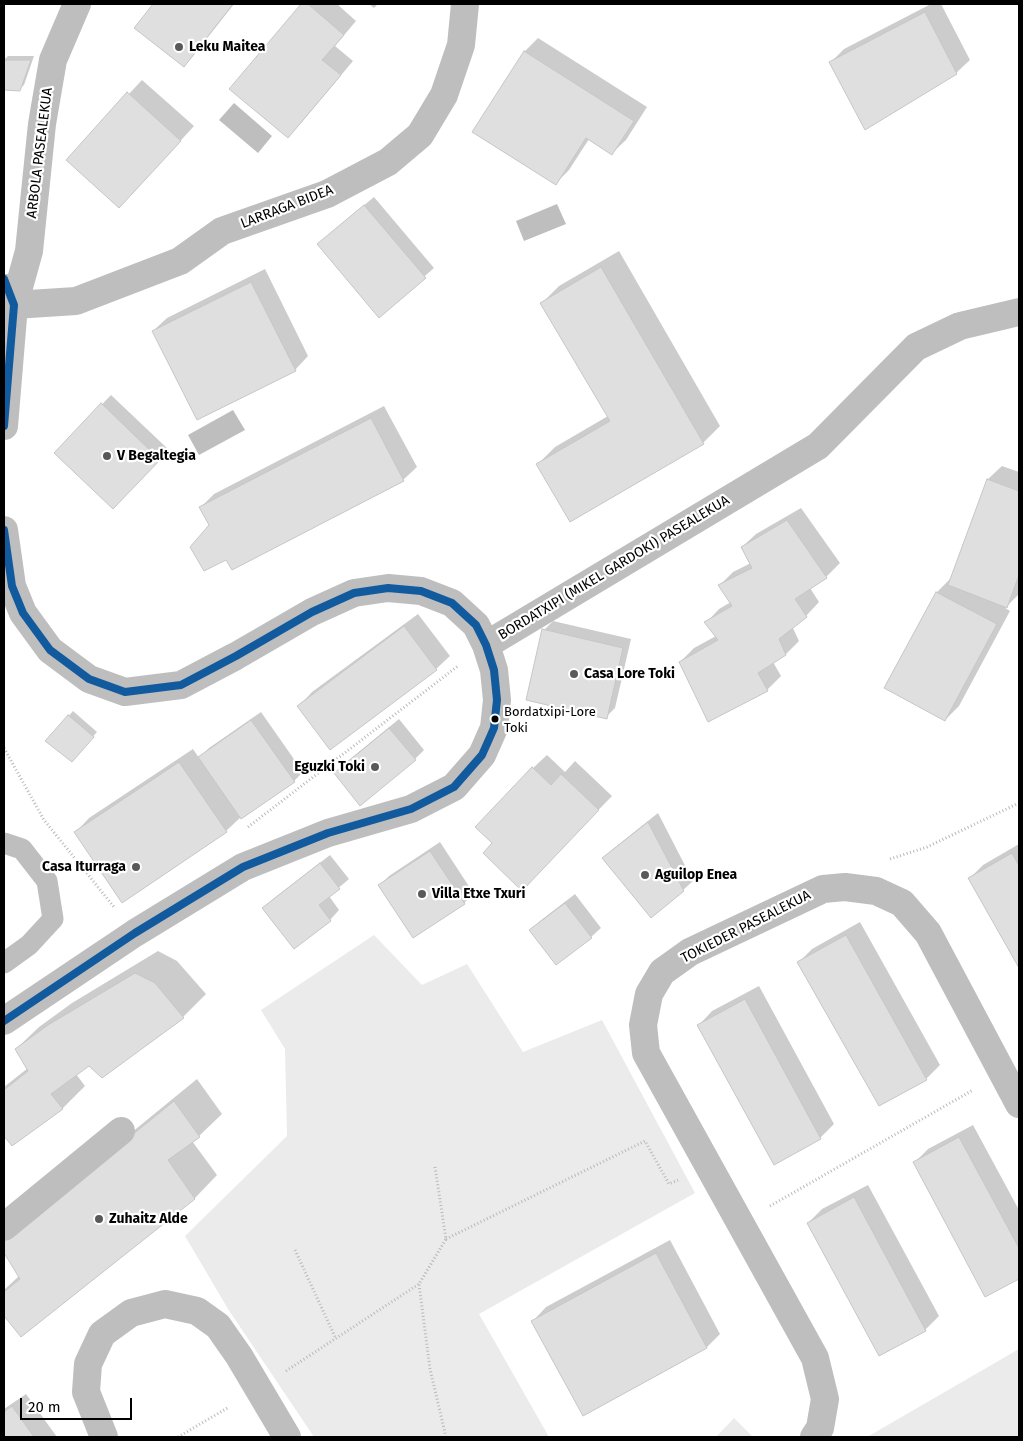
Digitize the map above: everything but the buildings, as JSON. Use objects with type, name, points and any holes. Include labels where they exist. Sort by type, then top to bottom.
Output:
[{"type":"street","name":"ARBOLA PASEALEKUA","points":[[4,426],[14,305],[28,251],[42,124],[53,60],[77,4]]},
{"type":"street","name":"LARRAGA BIDEA","points":[[14,305],[76,301],[180,261],[222,231],[327,194],[388,162],[420,134],[444,95],[461,44],[465,4]]},
{"type":"street","points":[[4,279],[14,305]]},
{"type":"street","name":"BORDATXIPI (MIKEL GARDOKI) PASEALEKUA","points":[[4,1021],[135,933],[243,867],[328,833],[411,809],[454,786],[482,755],[494,728],[497,700],[494,670],[486,645],[818,446],[916,347],[960,326],[1019,312]]},
{"type":"street","points":[[4,530],[12,586],[23,613],[50,650],[89,679],[126,692],[180,685],[236,656],[312,612],[354,594],[388,588],[421,591],[452,603],[476,625],[486,645]]},
{"type":"street","name":"TOKIEDER PASEALEKUA","points":[[814,1437],[820,1428],[825,1399],[815,1358],[646,1053],[643,1025],[649,994],[662,972],[690,952],[822,889],[845,887],[876,891],[902,903],[928,933],[1019,1104]]},
{"type":"street","points":[[4,1227],[121,1131]]},
{"type":"street","points":[[104,1437],[86,1392],[88,1364],[102,1334],[131,1313],[165,1304],[197,1310],[218,1326],[239,1356],[287,1437]]},
{"type":"lane","points":[[4,843],[22,849],[47,881],[53,919],[29,945],[4,963]]},
{"type":"path","points":[[241,832],[486,645]]},
{"type":"path","points":[[4,748],[44,820],[135,933]]},
{"type":"path","points":[[890,859],[928,848],[1019,803]]},
{"type":"path","points":[[767,1208],[979,1086]]},
{"type":"path","points":[[282,1373],[419,1284],[446,1239],[645,1141],[669,1184],[682,1178]]},
{"type":"path","points":[[435,1167],[446,1239]]},
{"type":"path","points":[[295,1250],[336,1339]]},
{"type":"path","points":[[419,1284],[430,1369],[446,1437]]},
{"type":"path","points":[[178,1437],[227,1408]]},
{"type":"shaded area","points":[[234,103],[272,136],[258,153],[219,120]]},
{"type":"shaded area","points":[[557,204],[566,224],[524,241],[516,221]]},
{"type":"shaded area","points":[[233,410],[245,430],[199,455],[188,435]]},
{"type":"shaded area","points":[[374,935],[422,985],[467,964],[523,1052],[602,1020],[695,1193],[479,1314],[549,1437],[314,1437],[228,1309],[185,1236],[287,1136],[285,1049],[261,1010]]},
{"type":"shaded area","points":[[1019,1349],[1019,1437],[867,1437]]},
{"type":"shaded area","points":[[734,1418],[753,1437],[716,1437]]},
{"type":"transit line","points":[[4,279],[14,305],[4,426]]},
{"type":"transit line","points":[[4,530],[12,586],[23,613],[50,650],[89,679],[125,692],[181,685],[312,612],[354,593],[388,588],[421,591],[452,603],[476,625],[486,645],[494,670],[497,700],[494,728],[482,755],[454,787],[411,809],[328,833],[243,867],[135,933],[4,1021]]},
{"type":"place","name":"Leku Maitea","points":[[179,47]]},
{"type":"place","name":"V Begaltegia","points":[[107,456]]},
{"type":"place","name":"Casa Lore Toki","points":[[574,674]]},
{"type":"place","name":"Bordatxipi-Lore Toki","points":[[495,719]]},
{"type":"place","name":"Eguzki Toki","points":[[375,767]]},
{"type":"place","name":"Casa Iturraga","points":[[136,867]]},
{"type":"place","name":"Aguilop Enea","points":[[645,875]]},
{"type":"place","name":"Villa Etxe Txuri","points":[[422,894]]},
{"type":"place","name":"Zuhaitz Alde","points":[[99,1219]]}]
